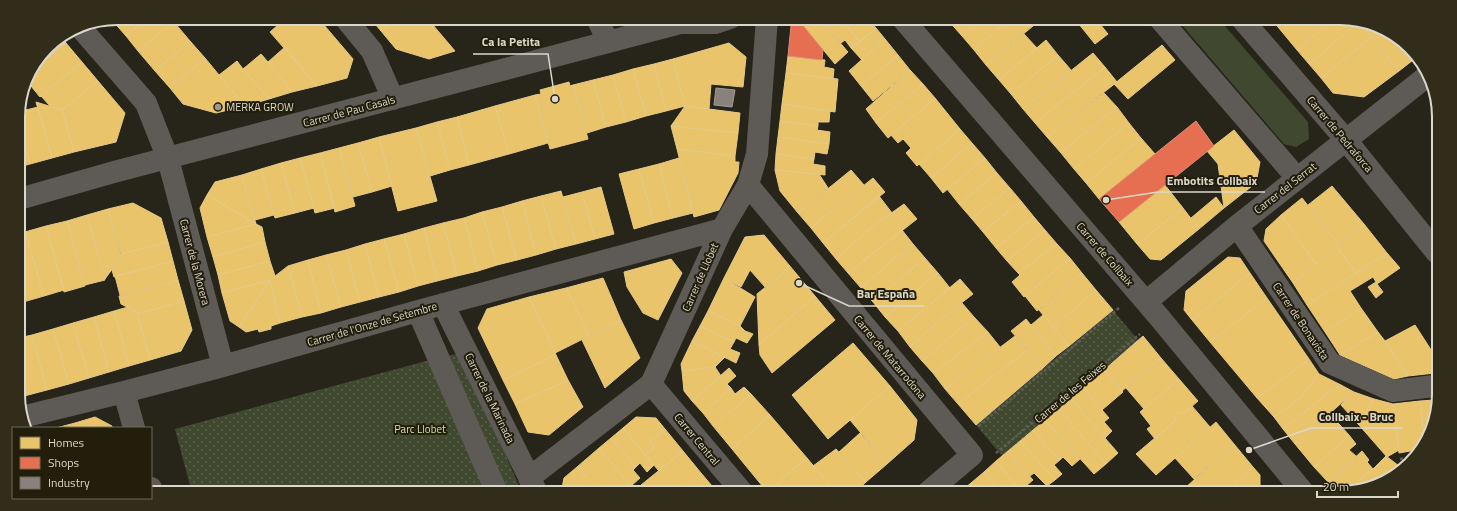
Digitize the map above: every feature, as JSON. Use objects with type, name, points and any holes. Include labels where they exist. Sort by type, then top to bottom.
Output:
[{"type":"street","points":[[351,25],[372,51],[393,100]]},
{"type":"street","points":[[600,25],[608,42]]},
{"type":"street","name":"Carrer de Pau Casals","points":[[25,197],[168,158],[393,100],[667,25]]},
{"type":"street","name":"Carrer de Llobet","points":[[533,485],[651,384],[722,229],[748,185],[757,154],[766,25]]},
{"type":"street","name":"Carrer de Collbaix","points":[[908,25],[1148,304],[1294,486]]},
{"type":"street","points":[[1166,25],[1297,178]]},
{"type":"street","name":"Carrer de Pedraforca","points":[[1247,25],[1346,140],[1432,247]]},
{"type":"street","name":"Carrer de la Morera","points":[[84,32],[146,103],[168,158],[222,366]]},
{"type":"street","name":"Carrer del Serrat","points":[[1148,304],[1237,226],[1424,79]]},
{"type":"street","name":"Carrer de Matarrodona","points":[[748,185],[975,451]]},
{"type":"street","name":"Carrer de Bonavista","points":[[1237,226],[1330,363],[1393,391],[1432,386]]},
{"type":"street","name":"Carrer de l'Onze de Setembre","points":[[28,416],[222,366],[443,304],[722,229]]},
{"type":"street","name":"Carrer de la Marinada","points":[[443,304],[533,485]]},
{"type":"street","points":[[418,311],[494,486]]},
{"type":"street","name":"Carrer Central","points":[[651,384],[737,486]]},
{"type":"street","points":[[124,392],[134,427]]},
{"type":"street","points":[[935,486],[975,451]]},
{"type":"path","name":"Carrer de les Feixes","points":[[975,451],[1148,304]]},
{"type":"path","points":[[975,451],[1148,304]]},
{"type":"path","points":[[1400,459],[1406,458]]},
{"type":"green space","points":[[1182,25],[1224,25],[1308,122],[1309,139],[1296,147],[1284,144]]},
{"type":"green space","points":[[1113,310],[1138,340],[1002,456],[976,425]]},
{"type":"green space","name":"Parc Llobet","points":[[462,353],[519,486],[190,486],[175,429],[441,357]]},
{"type":"building: Homes","points":[[116,25],[139,25],[126,36]]},
{"type":"building: Homes","points":[[139,25],[170,25],[138,51],[126,36]]},
{"type":"building: Homes","points":[[170,25],[177,25],[190,41],[155,71],[138,51]]},
{"type":"building: Homes","points":[[278,25],[324,25],[353,59],[347,78],[317,86],[270,32]]},
{"type":"building: Homes","points":[[376,25],[388,25],[381,31]]},
{"type":"building: Homes","points":[[388,25],[433,25],[455,51],[429,59],[396,49],[381,31]]},
{"type":"building: Homes","points":[[803,25],[825,25],[848,52],[835,64]]},
{"type":"building: Homes","points":[[825,25],[846,25],[860,42],[851,48],[845,40],[841,43]]},
{"type":"building: Homes","points":[[846,25],[873,25],[876,28],[860,42]]},
{"type":"building: Homes","points":[[952,25],[975,25],[962,36]]},
{"type":"building: Homes","points":[[975,25],[1003,25],[974,50],[962,36]]},
{"type":"building: Homes","points":[[1003,25],[1033,26],[986,65],[974,50]]},
{"type":"building: Homes","points":[[1080,25],[1101,25],[1108,34],[1095,44]]},
{"type":"building: Homes","points":[[1276,25],[1327,25],[1297,50]]},
{"type":"building: Homes","points":[[1327,25],[1354,26],[1309,64],[1297,50]]},
{"type":"building: Homes","points":[[1354,26],[1364,28],[1371,37],[1321,78],[1309,64]]},
{"type":"building: Homes","points":[[876,28],[885,39],[862,60],[851,48]]},
{"type":"building: Homes","points":[[1364,28],[1386,37],[1396,44],[1413,60],[1399,71]]},
{"type":"building: Homes","points":[[1024,34],[1037,48],[999,80],[986,65]]},
{"type":"building: Homes","points":[[1371,37],[1399,71],[1364,97],[1333,93],[1321,78]]},
{"type":"building: Homes","points":[[885,39],[898,55],[861,86],[849,71]]},
{"type":"building: Homes","points":[[1046,40],[1058,55],[1011,94],[999,80]]},
{"type":"building: Homes","points":[[190,41],[205,58],[170,88],[155,71]]},
{"type":"building: Homes","points":[[65,42],[66,43],[43,62],[56,48]]},
{"type":"building: Homes","points":[[66,43],[82,62],[40,97],[31,86],[43,62]]},
{"type":"building: Homes","points":[[729,43],[746,57],[743,87],[711,84],[709,109],[685,106],[673,59]]},
{"type":"building: Homes","points":[[1162,45],[1175,60],[1128,99],[1114,84]]},
{"type":"building: Homes","points":[[285,47],[317,86],[292,92],[268,62]]},
{"type":"building: Homes","points":[[1093,53],[1105,67],[1035,123],[1023,109]]},
{"type":"building: Homes","points":[[261,54],[292,92],[269,99],[243,69]]},
{"type":"building: Homes","points":[[898,55],[910,70],[873,101],[861,86]]},
{"type":"building: Homes","points":[[1058,55],[1071,70],[1023,109],[1011,94]]},
{"type":"building: Homes","points":[[788,56],[825,60],[824,67],[834,69],[833,79],[786,73]]},
{"type":"building: Homes","points":[[205,58],[245,106],[216,113],[183,104],[170,88]]},
{"type":"building: Homes","points":[[673,59],[685,106],[666,111],[654,64]]},
{"type":"building: Homes","points":[[237,61],[269,99],[245,106],[219,75]]},
{"type":"building: Homes","points":[[82,62],[98,81],[62,110],[50,106],[41,96]]},
{"type":"building: Homes","points":[[654,64],[666,111],[646,116],[633,69]]},
{"type":"building: Homes","points":[[1105,67],[1117,82],[1047,137],[1035,123]]},
{"type":"building: Homes","points":[[633,69],[646,116],[626,122],[613,75]]},
{"type":"building: Homes","points":[[910,70],[923,84],[876,123],[866,109]]},
{"type":"building: Homes","points":[[786,73],[838,79],[835,112],[782,104]]},
{"type":"building: Homes","points":[[613,75],[626,122],[606,127],[593,80]]},
{"type":"building: Homes","points":[[593,80],[606,127],[587,133],[573,85]]},
{"type":"building: Homes","points":[[98,81],[125,113],[116,142],[74,152],[62,110]]},
{"type":"building: Homes","points":[[569,82],[570,86],[573,85],[588,139],[550,149],[535,95],[541,94],[540,90]]},
{"type":"building: Homes","points":[[923,84],[935,98],[888,138],[876,123]]},
{"type":"building: Homes","points":[[1104,93],[1117,107],[1061,153],[1047,137]]},
{"type":"building: Homes","points":[[535,95],[548,143],[509,154],[495,106]]},
{"type":"building: Homes","points":[[935,98],[960,129],[917,166],[906,153],[911,148],[903,139],[898,143],[891,135]]},
{"type":"building: Homes","points":[[36,102],[62,110],[74,152],[52,158]]},
{"type":"building: Homes","points":[[782,104],[830,111],[829,122],[818,122],[818,126],[780,121]]},
{"type":"building: Homes","points":[[495,106],[509,154],[469,165],[457,117]]},
{"type":"building: Homes","points":[[685,106],[740,113],[738,133],[671,126]]},
{"type":"building: Homes","points":[[38,107],[52,158],[30,164],[25,146],[25,110]]},
{"type":"building: Homes","points":[[1117,107],[1129,123],[1074,169],[1061,153]]},
{"type":"building: Homes","points":[[457,117],[469,165],[450,170],[437,122]]},
{"type":"building: Homes","points":[[780,121],[818,126],[817,130],[830,132],[829,144],[778,137]]},
{"type":"building: Homes","points":[[437,122],[450,170],[430,176],[416,128]]},
{"type":"building: Homes","points":[[1129,123],[1141,138],[1086,183],[1074,169]]},
{"type":"building: Homes","points":[[671,126],[738,133],[735,156],[677,149]]},
{"type":"building: Homes","points":[[416,128],[437,201],[398,211],[379,137]]},
{"type":"building: Homes","points":[[960,129],[972,143],[931,178],[919,164]]},
{"type":"building: Homes","points":[[1234,130],[1260,162],[1256,183],[1224,208],[1218,164],[1207,151]]},
{"type":"building: Homes","points":[[379,137],[392,186],[372,192],[358,143]]},
{"type":"building: Homes","points":[[778,137],[829,144],[827,154],[815,152],[814,159],[776,154]]},
{"type":"building: Homes","points":[[1141,138],[1155,154],[1099,199],[1086,183]]},
{"type":"building: Homes","points":[[358,143],[372,192],[353,197],[339,148]]},
{"type":"building: Homes","points":[[972,143],[985,158],[943,193],[931,178]]},
{"type":"building: Homes","points":[[25,146],[30,164],[25,165]]},
{"type":"building: Homes","points":[[339,148],[355,206],[335,212],[320,153]]},
{"type":"building: Homes","points":[[677,149],[735,156],[735,162],[739,162],[738,173],[719,210],[694,217]]},
{"type":"building: Homes","points":[[320,153],[335,208],[315,213],[300,158]]},
{"type":"building: Homes","points":[[776,154],[814,159],[813,164],[825,166],[825,175],[775,170]]},
{"type":"building: Homes","points":[[300,158],[314,208],[295,213],[281,163]]},
{"type":"building: Homes","points":[[679,158],[693,213],[673,218],[659,164]]},
{"type":"building: Homes","points":[[985,158],[997,173],[959,204],[947,189]]},
{"type":"building: Homes","points":[[281,163],[295,213],[275,218],[261,169]]},
{"type":"building: Homes","points":[[659,164],[673,218],[654,223],[639,169]]},
{"type":"building: Homes","points":[[261,169],[274,215],[255,220],[242,175]]},
{"type":"building: Homes","points":[[639,169],[654,223],[634,229],[619,174]]},
{"type":"building: Homes","points":[[775,170],[819,174],[828,188],[798,213],[780,191]]},
{"type":"building: Homes","points":[[851,170],[864,185],[811,228],[798,213]]},
{"type":"building: Homes","points":[[997,173],[1010,188],[972,219],[959,204]]},
{"type":"building: Homes","points":[[242,175],[256,224],[207,195],[215,182]]},
{"type":"building: Homes","points":[[873,178],[885,192],[823,243],[811,228]]},
{"type":"building: Homes","points":[[1165,185],[1183,208],[1137,244],[1119,222]]},
{"type":"building: Homes","points":[[1332,186],[1364,224],[1339,245],[1308,205]]},
{"type":"building: Homes","points":[[601,187],[614,234],[595,239],[582,192]]},
{"type":"building: Homes","points":[[1010,188],[1021,201],[983,232],[972,219]]},
{"type":"building: Homes","points":[[561,191],[576,244],[556,249],[541,196]]},
{"type":"building: Homes","points":[[582,192],[595,239],[576,244],[563,197]]},
{"type":"building: Homes","points":[[207,195],[256,224],[207,237],[200,208]]},
{"type":"building: Homes","points":[[541,196],[556,249],[536,255],[522,201]]},
{"type":"building: Homes","points":[[879,196],[892,213],[873,226],[836,259],[823,243]]},
{"type":"building: Homes","points":[[1216,197],[1224,208],[1199,229],[1191,218]]},
{"type":"building: Homes","points":[[1302,198],[1339,245],[1316,264],[1281,215]]},
{"type":"building: Homes","points":[[522,201],[536,255],[517,260],[502,207]]},
{"type":"building: Homes","points":[[1021,201],[1034,217],[996,248],[983,232]]},
{"type":"building: Homes","points":[[133,203],[161,218],[168,242],[121,254],[108,209]]},
{"type":"building: Homes","points":[[904,204],[917,219],[848,273],[836,259],[873,226]]},
{"type":"building: Homes","points":[[502,207],[517,260],[497,265],[482,212]]},
{"type":"building: Homes","points":[[1183,208],[1199,229],[1161,260],[1150,259],[1137,244]]},
{"type":"building: Homes","points":[[108,209],[121,257],[105,279],[87,215]]},
{"type":"building: Homes","points":[[482,212],[497,265],[478,271],[464,218]]},
{"type":"building: Homes","points":[[87,215],[105,280],[85,285],[67,221]]},
{"type":"building: Homes","points":[[1281,215],[1316,264],[1293,283],[1264,241],[1266,229]]},
{"type":"building: Homes","points":[[1034,217],[1045,230],[1007,261],[996,248]]},
{"type":"building: Homes","points":[[464,218],[478,271],[457,276],[443,223]]},
{"type":"building: Homes","points":[[67,221],[85,286],[64,292],[46,226]]},
{"type":"building: Homes","points":[[443,223],[457,276],[437,281],[424,228]]},
{"type":"building: Homes","points":[[256,224],[262,227],[265,242],[213,257],[207,237]]},
{"type":"building: Homes","points":[[1364,224],[1387,253],[1356,273],[1337,247]]},
{"type":"building: Homes","points":[[46,226],[64,290],[44,296],[25,232]]},
{"type":"building: Homes","points":[[424,228],[437,281],[418,286],[404,234]]},
{"type":"building: Homes","points":[[902,230],[913,244],[900,257],[898,255],[861,288],[848,273]]},
{"type":"building: Homes","points":[[1045,230],[1057,244],[1018,273],[1007,261]]},
{"type":"building: Homes","points":[[25,232],[44,296],[25,301]]},
{"type":"building: Homes","points":[[404,234],[418,286],[399,292],[384,239]]},
{"type":"building: Homes","points":[[764,235],[789,265],[784,272],[765,287],[750,270],[741,287],[724,278],[745,237]]},
{"type":"building: Homes","points":[[384,239],[399,292],[379,297],[365,244]]},
{"type":"building: Homes","points":[[168,242],[173,261],[114,277],[112,270],[121,257],[121,254]]},
{"type":"building: Homes","points":[[265,242],[270,261],[218,275],[213,257]]},
{"type":"building: Homes","points":[[365,244],[379,297],[360,302],[346,250]]},
{"type":"building: Homes","points":[[913,244],[925,258],[873,302],[861,288],[898,255],[900,257]]},
{"type":"building: Homes","points":[[1057,244],[1070,258],[1024,297],[1012,282],[1020,275],[1018,273]]},
{"type":"building: Homes","points":[[1337,247],[1356,273],[1307,305],[1293,283]]},
{"type":"building: Homes","points":[[346,250],[360,302],[341,307],[326,255]]},
{"type":"building: Homes","points":[[1387,253],[1400,268],[1377,284],[1383,292],[1376,298],[1368,287],[1376,282],[1373,277],[1350,291],[1361,308],[1325,332],[1307,305]]},
{"type":"building: Homes","points":[[326,255],[341,307],[321,313],[308,260]]},
{"type":"building: Homes","points":[[1228,257],[1240,258],[1250,273],[1192,320],[1184,310],[1186,291]]},
{"type":"building: Homes","points":[[925,258],[938,273],[885,317],[873,302]]},
{"type":"building: Homes","points":[[1070,258],[1082,273],[1037,311],[1025,296]]},
{"type":"building: Homes","points":[[671,259],[682,273],[658,320],[643,313],[627,287],[624,272]]},
{"type":"building: Homes","points":[[308,260],[321,313],[302,317],[288,266]]},
{"type":"building: Homes","points":[[173,261],[178,280],[120,295],[115,276]]},
{"type":"building: Homes","points":[[270,261],[275,276],[270,280],[222,293],[218,275]]},
{"type":"building: Homes","points":[[789,265],[815,296],[759,345],[757,294],[784,272]]},
{"type":"building: Homes","points":[[288,266],[302,317],[280,323],[270,280]]},
{"type":"building: Homes","points":[[938,273],[950,288],[898,331],[885,317]]},
{"type":"building: Homes","points":[[1082,273],[1096,290],[1053,327],[1039,310]]},
{"type":"building: Homes","points":[[1250,273],[1267,298],[1210,342],[1192,320]]},
{"type":"building: Homes","points":[[603,278],[621,320],[589,336],[566,288]]},
{"type":"building: Homes","points":[[724,278],[755,297],[740,326],[708,311]]},
{"type":"building: Homes","points":[[960,279],[973,294],[947,314],[910,347],[898,331]]},
{"type":"building: Homes","points":[[178,280],[184,301],[137,314],[137,312],[121,304],[119,296]]},
{"type":"building: Homes","points":[[270,280],[239,327],[230,321],[222,293]]},
{"type":"building: Homes","points":[[270,280],[280,323],[271,326],[271,329],[259,332],[258,329],[246,332],[239,327]]},
{"type":"building: Homes","points":[[566,288],[589,336],[555,353],[529,297]]},
{"type":"building: Homes","points":[[1096,290],[1113,310],[1069,346],[1053,327]]},
{"type":"building: Homes","points":[[815,296],[835,320],[772,373],[760,355],[759,345]]},
{"type":"building: Homes","points":[[529,297],[556,355],[503,380],[478,328],[487,309]]},
{"type":"building: Homes","points":[[1267,298],[1309,359],[1257,398],[1210,342]]},
{"type":"building: Homes","points":[[184,301],[192,330],[181,351],[150,360],[137,314]]},
{"type":"building: Homes","points":[[962,303],[974,317],[922,361],[910,347],[947,314]]},
{"type":"building: Homes","points":[[128,307],[137,312],[150,360],[129,366],[114,311]]},
{"type":"building: Homes","points":[[1361,308],[1378,332],[1340,355],[1325,332]]},
{"type":"building: Homes","points":[[114,311],[129,366],[109,372],[94,317]]},
{"type":"building: Homes","points":[[708,311],[740,326],[745,331],[753,334],[747,343],[736,338],[734,342],[700,326]]},
{"type":"building: Homes","points":[[1043,315],[1069,346],[1056,356],[1031,325]]},
{"type":"building: Homes","points":[[94,317],[109,372],[89,378],[73,323]]},
{"type":"building: Homes","points":[[974,317],[988,332],[933,373],[922,361]]},
{"type":"building: Homes","points":[[1026,319],[1056,356],[1043,368],[1011,331]]},
{"type":"building: Homes","points":[[621,320],[640,358],[605,388],[582,340]]},
{"type":"building: Homes","points":[[73,323],[89,378],[69,384],[53,329]]},
{"type":"building: Homes","points":[[1415,325],[1432,351],[1432,373],[1408,376],[1385,341]]},
{"type":"building: Homes","points":[[700,326],[734,342],[730,349],[740,353],[736,363],[692,341]]},
{"type":"building: Homes","points":[[53,329],[69,384],[47,390],[32,335]]},
{"type":"building: Homes","points":[[988,332],[1000,347],[945,389],[933,373]]},
{"type":"building: Homes","points":[[1378,332],[1408,376],[1394,379],[1340,355]]},
{"type":"building: Homes","points":[[32,335],[47,390],[28,395],[25,384],[25,337]]},
{"type":"building: Homes","points":[[1015,336],[1027,350],[958,404],[945,389]]},
{"type":"building: Homes","points":[[1143,336],[1161,358],[1122,391],[1104,370]]},
{"type":"building: Homes","points":[[692,341],[725,357],[715,367],[682,371],[681,364]]},
{"type":"building: Homes","points":[[853,343],[890,386],[828,439],[792,395]]},
{"type":"building: Homes","points":[[1027,350],[1043,368],[976,425],[958,404]]},
{"type":"building: Homes","points":[[556,355],[568,380],[515,404],[503,380]]},
{"type":"building: Homes","points":[[1161,358],[1179,379],[1144,409],[1126,388]]},
{"type":"building: Homes","points":[[1309,359],[1319,374],[1300,398],[1274,417],[1257,398]]},
{"type":"building: Homes","points":[[715,367],[721,376],[692,401],[684,391],[682,371]]},
{"type":"building: Homes","points":[[729,368],[736,376],[727,384],[731,388],[703,413],[692,401]]},
{"type":"building: Homes","points":[[1104,370],[1123,392],[1102,410],[1083,388]]},
{"type":"building: Homes","points":[[1319,374],[1341,385],[1283,429],[1274,417],[1300,398]]},
{"type":"building: Homes","points":[[1179,379],[1198,401],[1183,414],[1181,411],[1174,417],[1176,420],[1155,439],[1147,429],[1151,426],[1140,412]]},
{"type":"building: Homes","points":[[568,380],[583,407],[549,435],[528,432],[515,404]]},
{"type":"building: Homes","points":[[25,384],[28,395],[25,396]]},
{"type":"building: Homes","points":[[1341,385],[1354,392],[1295,444],[1283,429]]},
{"type":"building: Homes","points":[[890,386],[917,420],[914,440],[887,464],[850,420]]},
{"type":"building: Homes","points":[[744,387],[751,394],[713,426],[703,413],[731,388],[735,394]]},
{"type":"building: Homes","points":[[1083,388],[1109,418],[1104,422],[1112,431],[1105,438],[1071,399]]},
{"type":"building: Homes","points":[[1354,392],[1374,399],[1359,425],[1341,405]]},
{"type":"building: Homes","points":[[751,394],[770,415],[732,449],[713,426]]},
{"type":"building: Homes","points":[[1071,399],[1118,453],[1106,464],[1074,427],[1071,428],[1069,426],[1072,423],[1059,409]]},
{"type":"building: Homes","points":[[1374,399],[1393,404],[1399,450],[1387,457],[1359,425]]},
{"type":"building: Homes","points":[[1431,400],[1429,418],[1423,433],[1420,401]]},
{"type":"building: Homes","points":[[1420,401],[1423,433],[1412,451],[1399,453],[1393,404]]},
{"type":"building: Homes","points":[[1192,406],[1210,427],[1156,475],[1136,454],[1176,420],[1174,417],[1181,411],[1183,414]]},
{"type":"building: Homes","points":[[1059,409],[1072,423],[1069,426],[1071,428],[1074,427],[1106,464],[1094,474],[1045,420]]},
{"type":"building: Homes","points":[[1330,414],[1349,435],[1314,467],[1295,444]]},
{"type":"building: Homes","points":[[770,415],[807,458],[781,479],[782,481],[776,486],[762,486],[732,449]]},
{"type":"building: Homes","points":[[95,417],[112,427],[76,427],[75,423]]},
{"type":"building: Homes","points":[[636,417],[656,418],[665,429],[650,441],[655,447],[645,455],[623,428]]},
{"type":"building: Homes","points":[[1045,420],[1080,459],[1072,466],[1063,457],[1060,460],[1048,447],[1047,449],[1044,446],[1046,444],[1033,430]]},
{"type":"building: Homes","points":[[1216,422],[1234,444],[1194,479],[1175,458]]},
{"type":"building: Homes","points":[[75,423],[76,427],[60,427]]},
{"type":"building: Homes","points":[[623,428],[654,465],[647,472],[640,463],[636,467],[611,438]]},
{"type":"building: Homes","points":[[665,429],[683,451],[659,471],[645,455],[655,447],[650,441]]},
{"type":"building: Homes","points":[[1033,430],[1046,444],[1044,446],[1047,449],[1048,447],[1060,460],[1054,465],[1062,474],[1055,480],[1020,441]]},
{"type":"building: Homes","points":[[860,433],[887,464],[866,482],[839,452]]},
{"type":"building: Homes","points":[[1349,435],[1356,444],[1349,450],[1356,456],[1328,482],[1314,467]]},
{"type":"building: Homes","points":[[611,438],[636,467],[633,470],[640,478],[631,486],[599,448]]},
{"type":"building: Homes","points":[[1020,441],[1055,480],[1047,486],[1034,473],[1030,476],[1008,451]]},
{"type":"building: Homes","points":[[1234,444],[1253,467],[1232,486],[1187,486]]},
{"type":"building: Homes","points":[[599,448],[631,486],[595,486],[577,467]]},
{"type":"building: Homes","points":[[836,449],[866,482],[862,486],[830,486],[813,466]]},
{"type":"building: Homes","points":[[683,451],[701,473],[685,486],[641,485]]},
{"type":"building: Homes","points":[[1008,451],[1033,480],[1026,486],[1016,486],[996,461]]},
{"type":"building: Homes","points":[[1362,451],[1369,460],[1367,462],[1373,469],[1355,485],[1331,486],[1328,482]]},
{"type":"building: Homes","points":[[1386,456],[1398,465],[1386,474],[1375,479],[1355,485]]},
{"type":"building: Homes","points":[[807,458],[830,486],[776,486],[782,481],[781,479]]},
{"type":"building: Homes","points":[[996,461],[1016,486],[995,486],[984,472]]},
{"type":"building: Homes","points":[[577,467],[595,486],[562,486],[564,478]]},
{"type":"building: Homes","points":[[1253,467],[1260,475],[1260,486],[1232,486]]},
{"type":"building: Homes","points":[[984,472],[995,486],[974,486],[971,483]]},
{"type":"building: Homes","points":[[701,473],[712,486],[685,486]]},
{"type":"building: Shops","points":[[803,25],[823,50],[822,60],[788,56],[791,26]]},
{"type":"building: Shops","points":[[1196,121],[1214,146],[1119,222],[1099,199]]},
{"type":"building: Industry","points":[[716,88],[735,90],[732,107],[714,105]]},
{"type":"place","name":"Ca la Petita","points":[[555,99]]},
{"type":"place","name":"MERKA GROW","points":[[218,107]]},
{"type":"place","name":"Embotits Collbaix","points":[[1106,200]]},
{"type":"place","name":"Bar España","points":[[799,283]]},
{"type":"place","name":"Collbaix - Bruc","points":[[1249,450]]}]
